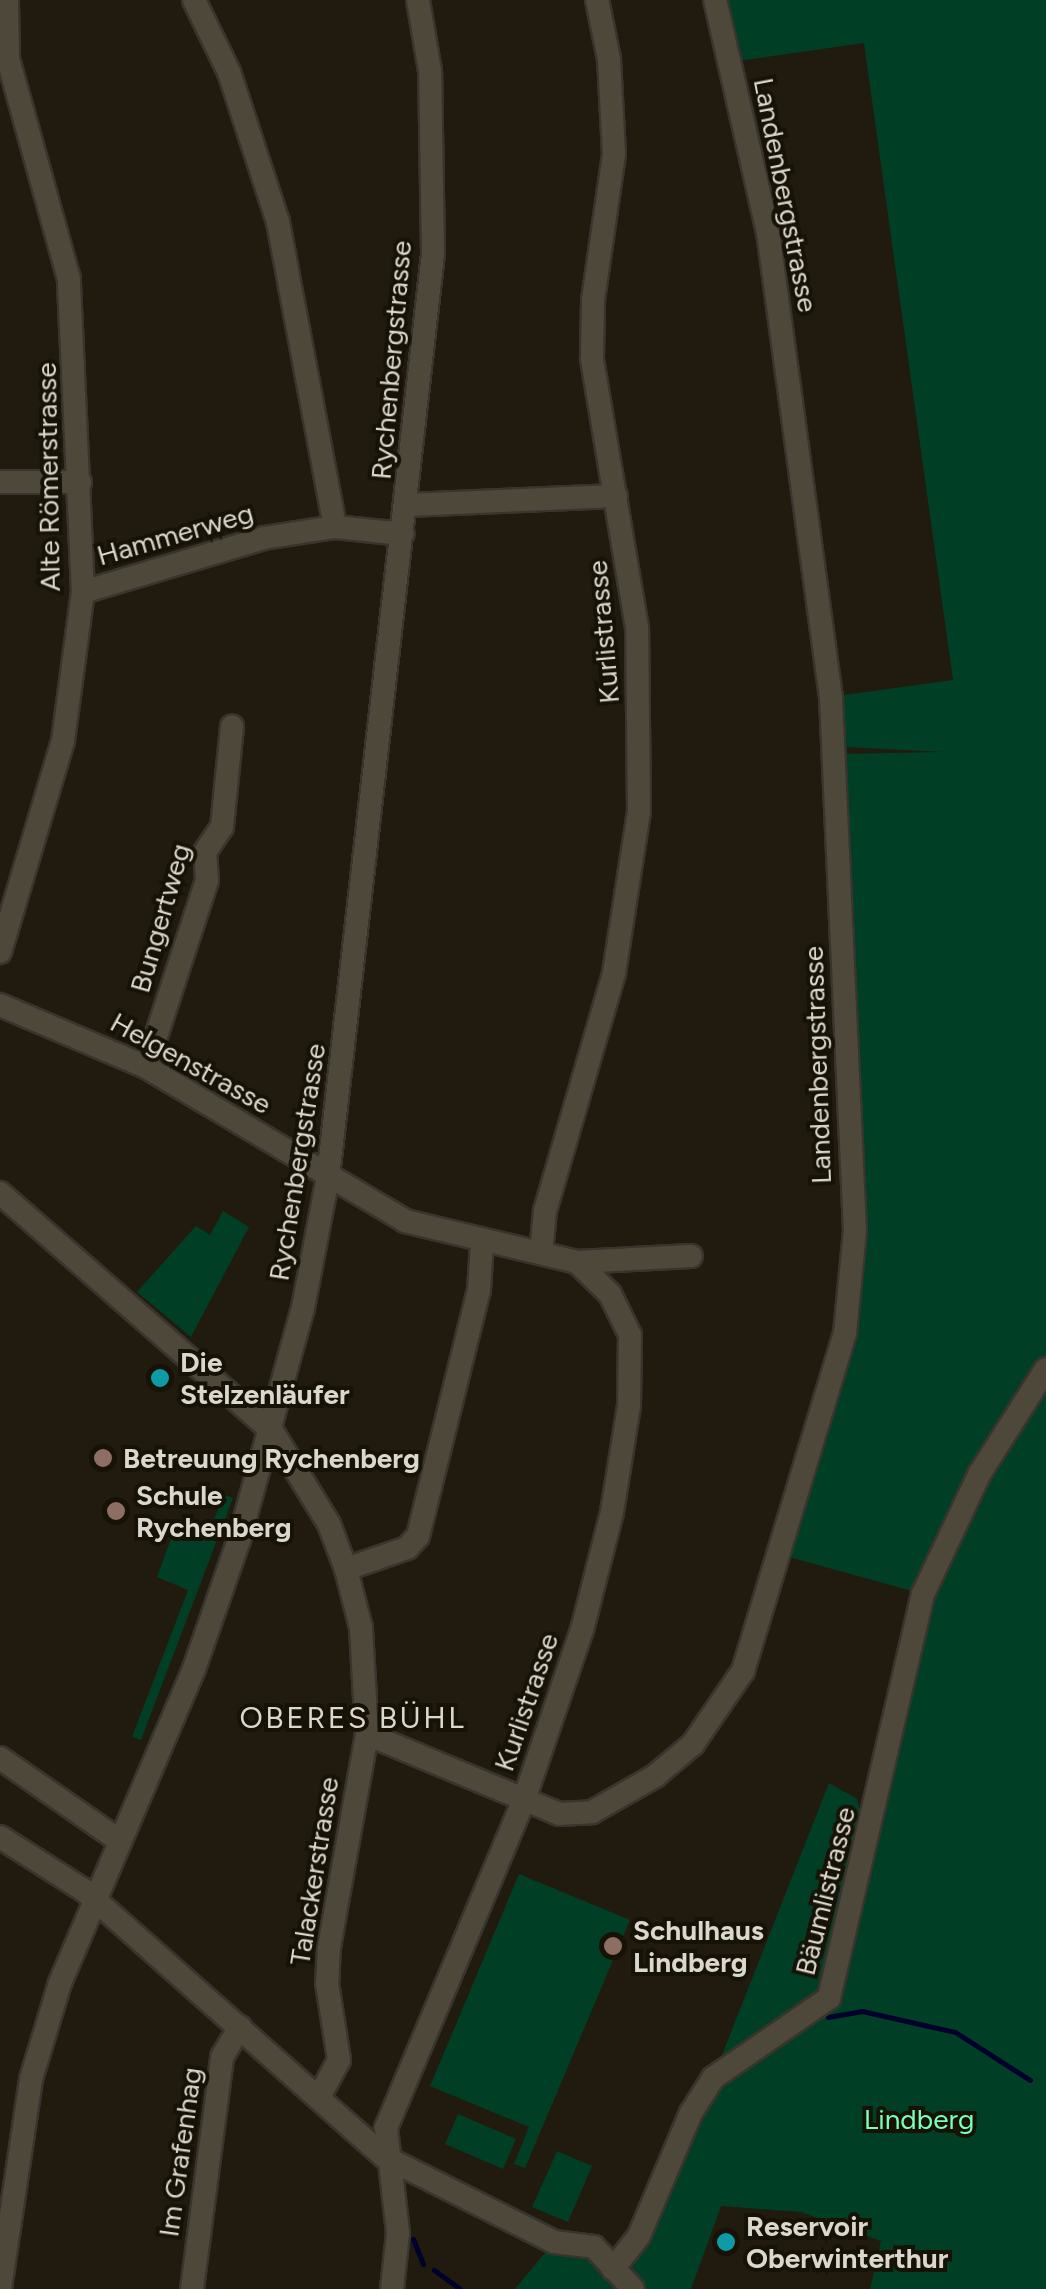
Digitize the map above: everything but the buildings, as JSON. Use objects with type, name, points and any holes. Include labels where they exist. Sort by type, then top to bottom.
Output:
[{"type":"street","name":"Alte Römerstrasse","points":[[0,952],[63,741],[83,592],[70,279],[13,80],[7,0]]},
{"type":"street","points":[[194,0],[229,72],[278,222],[300,314],[335,527]]},
{"type":"street","name":"Rychenbergstrasse","points":[[0,2289],[31,2080],[93,1900],[194,1668],[272,1431],[328,1177],[408,505],[436,182],[430,71],[418,0]]},
{"type":"street","name":"Kurlistrasse","points":[[541,1252],[544,1212],[618,956],[639,812],[637,628],[592,358],[592,300],[614,154],[609,59],[597,0]]},
{"type":"street","name":"Landenbergstrasse","points":[[368,1734],[559,1814],[592,1812],[655,1776],[693,1744],[743,1670],[845,1333],[854,1255],[832,698],[769,237],[716,0]]},
{"type":"street","points":[[0,482],[80,482]]},
{"type":"street","points":[[408,505],[616,496]]},
{"type":"street","name":"Hammerweg","points":[[83,592],[222,546],[335,527],[403,534]]},
{"type":"street","name":"Bungertweg","points":[[146,1067],[207,880],[205,852],[222,826],[232,726]]},
{"type":"street","name":"Helgenstrasse","points":[[0,1005],[146,1067],[405,1222],[482,1244],[541,1252],[577,1262],[691,1256]]},
{"type":"street","name":"Talackerstrasse","points":[[0,1193],[272,1431],[330,1524],[346,1569],[361,1628],[368,1734],[329,1947],[326,1983],[339,2060],[319,2097]]},
{"type":"street","points":[[346,1569],[407,1548],[418,1536],[480,1290],[482,1244]]},
{"type":"street","name":"Kurlistrasse","points":[[385,2157],[386,2128],[525,1797],[598,1574],[629,1406],[633,1363],[622,1314],[594,1274],[577,1262]]},
{"type":"street","name":"Bäumlistrasse","points":[[613,2268],[638,2236],[691,2113],[713,2078],[829,1998],[923,1594],[980,1473],[1046,1369]]},
{"type":"street","points":[[0,1758],[120,1841]]},
{"type":"street","points":[[0,1838],[93,1900],[385,2157],[554,2242],[594,2247],[634,2289]]},
{"type":"street","name":"Im Grafenhag","points":[[192,2289],[222,2057],[240,2027]]},
{"type":"street","points":[[385,2157],[398,2233],[392,2289]]},
{"type":"green space","name":"Lindberg","points":[[715,0],[1046,0],[1046,2289],[870,2289],[881,2241],[801,2212],[721,2206],[691,2289],[515,2289],[554,2242],[613,2268],[713,2078],[829,1783],[857,1799],[862,1818],[923,1594],[778,1554],[854,1255],[837,754],[944,752],[845,747],[837,696],[953,680],[864,43],[730,62]]},
{"type":"green space","points":[[223,1211],[249,1227],[191,1337],[137,1292],[196,1226],[210,1235]]},
{"type":"green space","points":[[224,1495],[233,1498],[141,1740],[132,1737],[188,1590],[157,1577],[178,1519],[209,1531]]},
{"type":"green space","points":[[519,1874],[630,1920],[525,2168],[514,2164],[529,2127],[430,2086]]},
{"type":"green space","points":[[458,2114],[516,2139],[503,2169],[445,2144]]},
{"type":"green space","points":[[557,2151],[592,2166],[568,2222],[532,2207]]},
{"type":"waterway","points":[[828,2017],[862,2011],[955,2032],[1030,2080]]},
{"type":"waterway","points":[[413,2239],[423,2264]]},
{"type":"waterway","points":[[434,2270],[460,2289]]},
{"type":"place","name":"Die Stelzenläufer","points":[[160,1378]]},
{"type":"place","name":"Betreuung Rychenberg","points":[[103,1458]]},
{"type":"place","name":"Schule Rychenberg","points":[[116,1511]]},
{"type":"place","name":"Schulhaus Lindberg","points":[[613,1946]]},
{"type":"place","name":"Reservoir Oberwinterthur","points":[[726,2242]]},
{"type":"district","name":"OBERES BÜHL","points":[[353,1718]]}]
